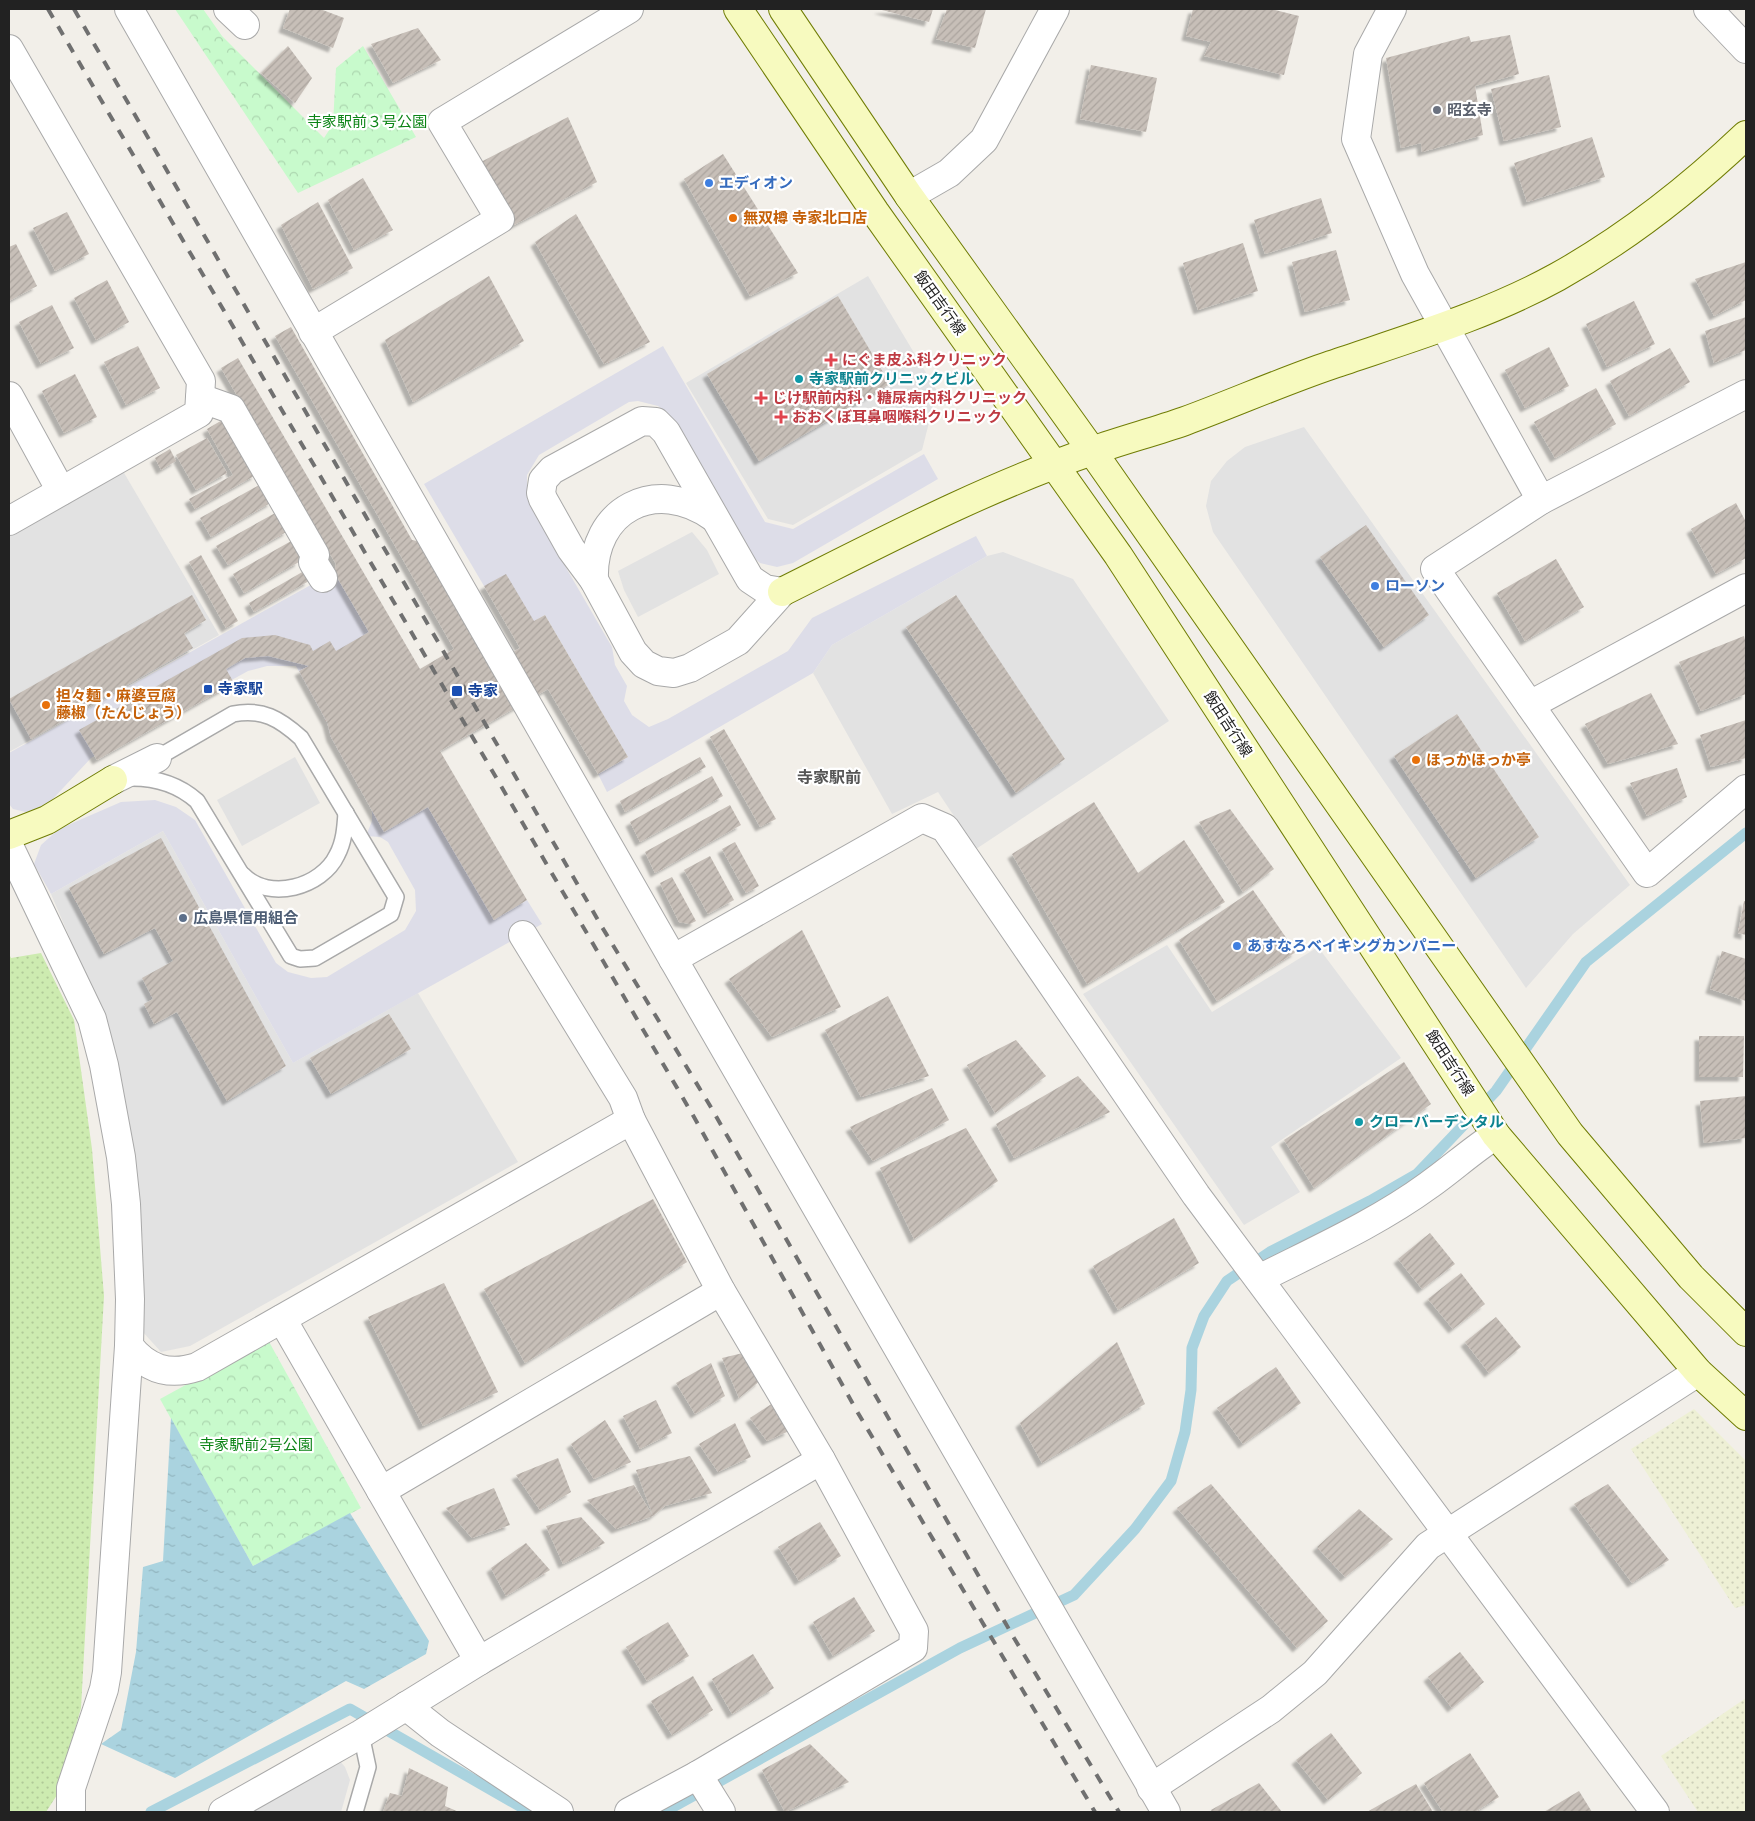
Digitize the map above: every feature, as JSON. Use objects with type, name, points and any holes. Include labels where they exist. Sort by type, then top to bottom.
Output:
[{"type":"main road","name":"飯田吉行線","points":[[738,9],[875,212],[1118,555],[1496,1135],[1698,1372],[1746,1416]]},
{"type":"main road","points":[[783,9],[908,196],[1092,451],[1570,1134],[1692,1277],[1746,1332]]},
{"type":"main road","points":[[782,592],[971,498],[1092,451],[1184,422],[1299,376],[1443,326],[1516,298],[1607,248],[1684,192],[1746,135]]},
{"type":"main road","points":[[9,835],[47,820],[113,780]]},
{"type":"street","points":[[128,9],[673,960],[1166,1812]]},
{"type":"street","points":[[313,332],[500,219],[442,122],[630,9]]},
{"type":"street","points":[[908,196],[949,173],[984,140],[1055,9]]},
{"type":"street","points":[[1392,9],[1368,54],[1356,139],[1415,274],[1541,500]]},
{"type":"street","points":[[1708,9],[1746,49]]},
{"type":"street","points":[[9,49],[201,381],[200,413],[9,521]]},
{"type":"street","points":[[1746,394],[1541,500],[1435,570],[1647,873],[1746,789]]},
{"type":"street","points":[[9,396],[61,491]]},
{"type":"street","points":[[200,398],[231,408],[315,556],[313,562],[323,578]]},
{"type":"street","points":[[649,421],[661,426],[750,580],[765,589],[782,592],[738,641],[690,668],[674,673],[658,671],[644,664],[594,580],[571,549],[543,500],[541,486],[546,474],[636,424],[649,421]]},
{"type":"street","points":[[594,580],[595,557],[602,534],[618,516],[638,503],[670,498],[686,502],[713,517]]},
{"type":"street","points":[[1530,705],[1746,588]]},
{"type":"street","points":[[113,780],[157,758]]},
{"type":"street","points":[[673,960],[922,818],[945,828],[1196,1195],[1655,1812]]},
{"type":"street","points":[[9,846],[92,1019],[104,1065],[121,1157],[126,1204],[130,1289],[129,1346],[107,1672],[104,1689],[71,1788],[70,1812]]},
{"type":"street","points":[[523,935],[623,1098],[631,1120],[721,1291],[820,1460],[914,1631],[912,1648],[698,1775],[629,1812]]},
{"type":"street","points":[[129,1346],[147,1364],[172,1372],[197,1368],[631,1120]]},
{"type":"street","points":[[1259,1279],[1352,1232],[1429,1186],[1478,1146],[1496,1135]]},
{"type":"street","points":[[381,1491],[721,1291]]},
{"type":"street","points":[[282,1319],[479,1661]]},
{"type":"street","points":[[1152,1788],[1271,1709],[1314,1672],[1415,1560],[1446,1532],[1698,1372]]},
{"type":"street","points":[[223,1812],[361,1734],[479,1661],[820,1460]]},
{"type":"street","points":[[406,1706],[440,1733],[559,1812]]},
{"type":"street","points":[[698,1775],[721,1812]]},
{"type":"lane","points":[[113,780],[151,779],[176,787],[188,793],[197,801],[291,956],[300,960],[315,958],[387,918],[394,906],[396,897],[300,738],[285,723],[265,714],[244,712],[233,714],[157,758]]},
{"type":"lane","points":[[238,870],[248,880],[261,886],[275,888],[290,889],[317,878],[337,857],[342,843],[346,813]]},
{"type":"lane","points":[[355,1812],[368,1767],[361,1734]]},
{"type":"green space","name":"寺家駅前３号公園","points":[[175,9],[203,9],[222,36],[324,138],[333,124],[336,68],[363,46],[416,137],[298,193]]},
{"type":"green space","points":[[41,953],[74,1020],[92,1149],[104,1296],[81,1708],[57,1795],[46,1812],[9,1812],[9,954],[11,958]]},
{"type":"green space","name":"寺家駅前2号公園","points":[[268,1340],[361,1508],[253,1566],[160,1399]]},
{"type":"green space","points":[[1694,1409],[1746,1461],[1746,1605],[1735,1608],[1631,1449]]},
{"type":"green space","points":[[1746,1698],[1746,1812],[1698,1812],[1661,1756]]},
{"type":"shaded area","points":[[868,276],[937,391],[922,450],[793,525],[768,519],[686,383]],"holes":[[[838,296],[890,384],[759,460],[707,374]]]},
{"type":"shaded area","points":[[663,346],[765,522],[793,529],[924,454],[938,479],[793,563],[777,567],[760,563],[753,557],[666,412],[658,406],[638,401],[629,402],[539,455],[527,475],[527,498],[612,647],[615,665],[627,686],[624,701],[632,715],[649,727],[668,719],[788,651],[812,618],[976,536],[987,556],[832,645],[813,673],[607,792],[598,774],[628,757],[545,615],[534,621],[484,586],[424,484]]},
{"type":"shaded area","points":[[1304,427],[1630,885],[1573,934],[1526,988],[1213,532],[1206,506],[1211,481],[1227,461],[1245,447]],"holes":[[[1320,557],[1429,615],[1383,647]],[[1457,714],[1539,837],[1476,878],[1394,756]]]},
{"type":"shaded area","points":[[120,466],[219,635],[9,752],[9,699],[9,530]],"holes":[[[192,596],[206,620],[31,738],[9,699]]]},
{"type":"shaded area","points":[[692,532],[707,550],[719,574],[638,617],[624,590],[618,571]]},
{"type":"shaded area","points":[[1003,552],[1073,579],[1169,721],[976,849],[938,792],[892,814],[813,673],[832,645],[987,556]],"holes":[[[955,595],[1065,759],[1016,793],[906,628]]]},
{"type":"shaded area","points":[[334,572],[369,632],[428,807],[494,919],[527,900],[542,924],[293,1063],[163,831],[51,894],[34,864],[41,845],[59,829],[121,802],[155,800],[176,807],[195,820],[276,963],[288,972],[311,978],[327,977],[405,930],[416,911],[415,890],[388,842],[380,837],[366,836],[372,821],[372,810],[331,737],[327,722],[296,666],[267,666],[248,671],[91,758],[51,801],[30,813],[13,809],[9,804],[9,753]]},
{"type":"shaded area","points":[[295,757],[320,803],[242,846],[217,800]]},
{"type":"shaded area","points":[[163,831],[293,1063],[418,993],[518,1162],[190,1346],[161,1352],[142,1331],[143,1245],[134,1154],[117,1061],[102,1013],[51,894]],"holes":[[[129,856],[286,1066],[227,1100],[177,1012],[155,1024],[144,1004],[153,999],[173,961],[155,928],[104,954],[69,888]],[[389,1014],[411,1049],[331,1094],[310,1059]]]},
{"type":"shaded area","points":[[1167,945],[1212,1012],[1318,947],[1401,1058],[1271,1147],[1300,1192],[1244,1225],[1083,994]]},
{"type":"shaded area","points":[[331,1751],[345,1767],[350,1780],[341,1812],[223,1812]]},
{"type":"water","points":[[171,1418],[253,1566],[350,1513],[429,1641],[426,1654],[364,1689],[346,1681],[175,1778],[101,1744],[121,1730],[136,1652],[143,1567],[163,1561]]},
{"type":"building","points":[[290,9],[320,9],[344,18],[333,48],[283,28]]},
{"type":"building","points":[[878,9],[933,9],[929,22]]},
{"type":"building","points":[[947,9],[986,9],[975,48],[936,39]]},
{"type":"building","points":[[1193,9],[1271,9],[1299,16],[1284,75],[1204,56],[1211,42],[1186,36]]},
{"type":"building","points":[[418,28],[441,60],[393,83],[371,44]]},
{"type":"building","name":"昭玄寺","points":[[1510,35],[1519,74],[1475,86],[1483,135],[1422,152],[1421,143],[1401,148],[1386,58],[1469,36],[1471,42]]},
{"type":"building","points":[[288,46],[312,78],[295,103],[261,73]]},
{"type":"building","points":[[1091,65],[1157,78],[1146,132],[1080,119]]},
{"type":"building","points":[[1549,75],[1561,127],[1504,141],[1491,89]]},
{"type":"building","points":[[568,117],[597,182],[514,225],[479,163]]},
{"type":"building","points":[[1592,137],[1605,177],[1527,202],[1514,163]]},
{"type":"building","points":[[723,154],[798,273],[750,296],[684,179]]},
{"type":"building","points":[[363,178],[393,230],[354,250],[328,200]]},
{"type":"building","points":[[1321,198],[1332,233],[1265,254],[1254,220]]},
{"type":"building","points":[[318,202],[353,268],[313,289],[281,225]]},
{"type":"building","points":[[67,212],[89,254],[55,271],[33,228]]},
{"type":"building","points":[[576,214],[650,342],[604,364],[535,242]]},
{"type":"building","points":[[1243,243],[1258,291],[1198,310],[1183,263]]},
{"type":"building","points":[[16,244],[37,286],[9,301],[9,247]]},
{"type":"building","points":[[1336,250],[1350,300],[1305,312],[1292,262]]},
{"type":"building","points":[[1746,262],[1746,300],[1714,316],[1695,279]]},
{"type":"building","points":[[489,276],[524,341],[413,402],[385,340]]},
{"type":"building","points":[[107,280],[129,322],[96,340],[74,298]]},
{"type":"building","name":"寺家駅前クリニックビル","points":[[838,296],[890,384],[759,461],[707,374]]},
{"type":"building","points":[[1634,301],[1655,344],[1607,367],[1586,324]]},
{"type":"building","points":[[52,305],[74,348],[41,364],[19,322]]},
{"type":"building","points":[[1746,317],[1746,350],[1714,363],[1705,331]]},
{"type":"building","points":[[291,327],[412,540],[421,542],[491,665],[520,648],[484,586],[506,574],[534,621],[545,615],[628,757],[598,774],[548,689],[440,751],[527,900],[494,920],[428,807],[384,832],[331,737],[327,722],[299,671],[309,666],[268,656],[245,658],[226,669],[234,683],[97,760],[79,730],[242,638],[275,635],[310,645],[313,651],[330,641],[336,651],[369,632],[334,572],[336,564],[221,368],[238,358],[420,669],[454,649],[275,336]]},
{"type":"building","points":[[138,346],[160,388],[126,405],[104,362]]},
{"type":"building","points":[[1549,347],[1569,386],[1525,408],[1505,370]]},
{"type":"building","points":[[1670,348],[1690,382],[1629,416],[1610,381]]},
{"type":"building","points":[[75,374],[97,417],[64,433],[42,391]]},
{"type":"building","points":[[1596,388],[1616,424],[1555,458],[1534,422]]},
{"type":"building","points":[[224,419],[256,475],[195,509],[189,499],[233,475],[207,429]]},
{"type":"building","points":[[207,438],[227,473],[196,490],[176,455]]},
{"type":"building","points":[[170,449],[176,461],[161,470],[155,458]]},
{"type":"building","points":[[261,484],[272,502],[211,537],[200,518]]},
{"type":"building","points":[[1736,503],[1746,522],[1746,558],[1716,574],[1691,529]]},
{"type":"building","points":[[277,512],[288,531],[228,565],[216,546]]},
{"type":"building","name":"ローソン","points":[[1366,525],[1429,615],[1384,647],[1320,557]]},
{"type":"building","points":[[293,540],[300,552],[299,562],[244,593],[233,574]]},
{"type":"building","points":[[201,555],[238,621],[226,628],[189,562]]},
{"type":"building","points":[[1556,559],[1584,607],[1525,641],[1497,593]]},
{"type":"building","points":[[304,571],[309,581],[254,612],[249,603]]},
{"type":"building","points":[[192,595],[206,620],[184,633],[193,648],[31,739],[9,699]]},
{"type":"building","points":[[956,595],[1065,759],[1016,793],[906,627]]},
{"type":"building","points":[[1744,636],[1746,644],[1746,694],[1701,711],[1679,662]]},
{"type":"building","points":[[1651,693],[1678,744],[1608,764],[1585,724]]},
{"type":"building","points":[[1457,714],[1539,837],[1476,878],[1394,756]]},
{"type":"building","points":[[1746,720],[1746,758],[1711,767],[1700,735]]},
{"type":"building","points":[[724,729],[776,819],[760,827],[710,737]]},
{"type":"building","points":[[700,757],[706,767],[625,812],[620,801]]},
{"type":"building","points":[[1677,768],[1687,797],[1647,816],[1630,783]]},
{"type":"building","points":[[712,776],[723,796],[640,842],[630,822]]},
{"type":"building","points":[[1094,802],[1138,873],[1184,840],[1225,902],[1087,984],[1012,854]]},
{"type":"building","points":[[730,805],[741,825],[655,873],[645,852]]},
{"type":"building","points":[[1230,809],[1274,869],[1243,892],[1199,822]]},
{"type":"building","points":[[161,838],[286,1066],[227,1101],[177,1012],[154,1024],[144,1004],[153,999],[142,978],[173,961],[155,928],[104,954],[69,888]]},
{"type":"building","points":[[735,842],[759,886],[746,893],[722,849]]},
{"type":"building","points":[[710,856],[734,900],[708,914],[684,870]]},
{"type":"building","points":[[672,877],[696,921],[690,924],[679,922],[660,883]]},
{"type":"building","name":"あすなろベイキングカンパニー","points":[[1253,890],[1296,952],[1217,1001],[1179,940]]},
{"type":"building","points":[[1744,901],[1746,901],[1746,935],[1738,933]]},
{"type":"building","points":[[802,930],[841,1007],[772,1037],[729,979]]},
{"type":"building","points":[[1722,951],[1746,959],[1746,1001],[1710,989]]},
{"type":"building","points":[[888,996],[929,1076],[861,1097],[825,1030]]},
{"type":"building","points":[[389,1014],[411,1049],[331,1094],[310,1058]]},
{"type":"building","points":[[1699,1036],[1744,1036],[1743,1077],[1699,1077]]},
{"type":"building","points":[[1016,1040],[1046,1076],[995,1113],[967,1065]]},
{"type":"building","name":"クローバーデンタル","points":[[1404,1062],[1431,1104],[1314,1188],[1284,1140]]},
{"type":"building","points":[[1078,1076],[1110,1112],[1014,1158],[996,1124]]},
{"type":"building","points":[[932,1088],[949,1120],[873,1161],[850,1127]]},
{"type":"building","points":[[1746,1096],[1746,1138],[1704,1143],[1700,1101]]},
{"type":"building","points":[[966,1128],[998,1181],[914,1239],[880,1168]]},
{"type":"building","points":[[653,1199],[687,1262],[525,1363],[484,1289]]},
{"type":"building","points":[[1174,1218],[1199,1263],[1118,1310],[1093,1266]]},
{"type":"building","points":[[1430,1233],[1455,1264],[1422,1289],[1398,1259]]},
{"type":"building","points":[[1461,1273],[1485,1304],[1453,1329],[1428,1299]]},
{"type":"building","points":[[444,1283],[498,1392],[423,1426],[368,1317]]},
{"type":"building","points":[[1496,1317],[1521,1347],[1489,1373],[1465,1342]]},
{"type":"building","points":[[1117,1342],[1145,1404],[1042,1463],[1020,1423]]},
{"type":"building","points":[[743,1353],[760,1381],[739,1398],[722,1358]]},
{"type":"building","points":[[711,1363],[725,1396],[695,1414],[676,1383]]},
{"type":"building","points":[[1276,1367],[1301,1403],[1243,1444],[1217,1408]]},
{"type":"building","points":[[656,1400],[672,1433],[640,1449],[623,1416]]},
{"type":"building","points":[[773,1403],[789,1431],[767,1441],[750,1418]]},
{"type":"building","points":[[605,1420],[631,1462],[594,1479],[571,1444]]},
{"type":"building","points":[[735,1423],[751,1457],[718,1472],[699,1444]]},
{"type":"building","points":[[690,1456],[712,1493],[665,1506],[653,1516],[636,1470]]},
{"type":"building","points":[[558,1458],[571,1492],[540,1510],[516,1475]]},
{"type":"building","points":[[1211,1484],[1328,1621],[1297,1648],[1177,1508]]},
{"type":"building","points":[[1608,1484],[1669,1560],[1632,1583],[1574,1504]]},
{"type":"building","points":[[634,1485],[653,1516],[616,1529],[587,1500]]},
{"type":"building","points":[[494,1488],[510,1525],[472,1538],[446,1508]]},
{"type":"building","points":[[1359,1509],[1393,1539],[1345,1577],[1317,1547]]},
{"type":"building","points":[[581,1517],[605,1543],[563,1564],[546,1526]]},
{"type":"building","points":[[820,1522],[841,1556],[799,1581],[778,1547]]},
{"type":"building","points":[[526,1543],[550,1570],[506,1596],[491,1568]]},
{"type":"building","points":[[854,1597],[875,1631],[833,1656],[813,1622]]},
{"type":"building","points":[[668,1622],[689,1656],[647,1681],[626,1647]]},
{"type":"building","points":[[1460,1652],[1484,1682],[1452,1708],[1428,1677]]},
{"type":"building","points":[[753,1654],[774,1688],[732,1714],[712,1679]]},
{"type":"building","points":[[693,1676],[713,1710],[672,1735],[651,1701]]},
{"type":"building","points":[[1331,1733],[1362,1773],[1328,1800],[1296,1760]]},
{"type":"building","points":[[810,1744],[849,1782],[785,1812],[762,1770]]},
{"type":"building","points":[[1470,1753],[1499,1797],[1475,1812],[1443,1812],[1424,1783]]},
{"type":"building","points":[[409,1768],[448,1787],[445,1806],[459,1812],[383,1812],[390,1793],[402,1796]]},
{"type":"building","points":[[1259,1783],[1282,1812],[1212,1812],[1211,1810]]},
{"type":"building","points":[[1416,1784],[1433,1812],[1367,1812]]},
{"type":"building","points":[[1579,1791],[1592,1812],[1544,1812]]},
{"type":"waterway","points":[[664,1812],[960,1648],[1074,1595],[1135,1529],[1171,1481],[1185,1432],[1191,1390],[1192,1348],[1204,1316],[1227,1281],[1270,1252],[1370,1201],[1417,1174],[1496,1091],[1586,962],[1746,833]]},
{"type":"waterway","points":[[151,1812],[350,1709],[530,1812]]},
{"type":"railway","points":[[48,9],[694,1117],[858,1413],[1095,1812]]},
{"type":"railway","points":[[74,9],[602,927],[709,1104],[1014,1638],[1119,1812]]},
{"type":"place","name":"昭玄寺","points":[[1437,110]]},
{"type":"place","name":"エディオン","points":[[709,183]]},
{"type":"place","name":"無双樽 寺家北口店","points":[[733,218]]},
{"type":"place","name":"にぐま皮ふ科クリニック","points":[[831,360]]},
{"type":"place","name":"寺家駅前クリニックビル","points":[[799,379]]},
{"type":"place","name":"じけ駅前内科・糖尿病内科クリニック","points":[[761,398]]},
{"type":"place","name":"おおくぼ耳鼻咽喉科クリニック","points":[[781,417]]},
{"type":"place","name":"ローソン","points":[[1375,586]]},
{"type":"place","name":"寺家駅","points":[[208,689]]},
{"type":"place","name":"寺家","points":[[457,691]]},
{"type":"place","name":"担々麺・麻婆豆腐 藤椒（たんじょう）","points":[[46,705]]},
{"type":"place","name":"ほっかほっか亭","points":[[1416,760]]},
{"type":"place","name":"広島県信用組合","points":[[183,918]]},
{"type":"place","name":"あすなろベイキングカンパニー","points":[[1237,946]]},
{"type":"place","name":"クローバーデンタル","points":[[1359,1122]]},
{"type":"district","name":"寺家駅前","points":[[829,777]]}]
